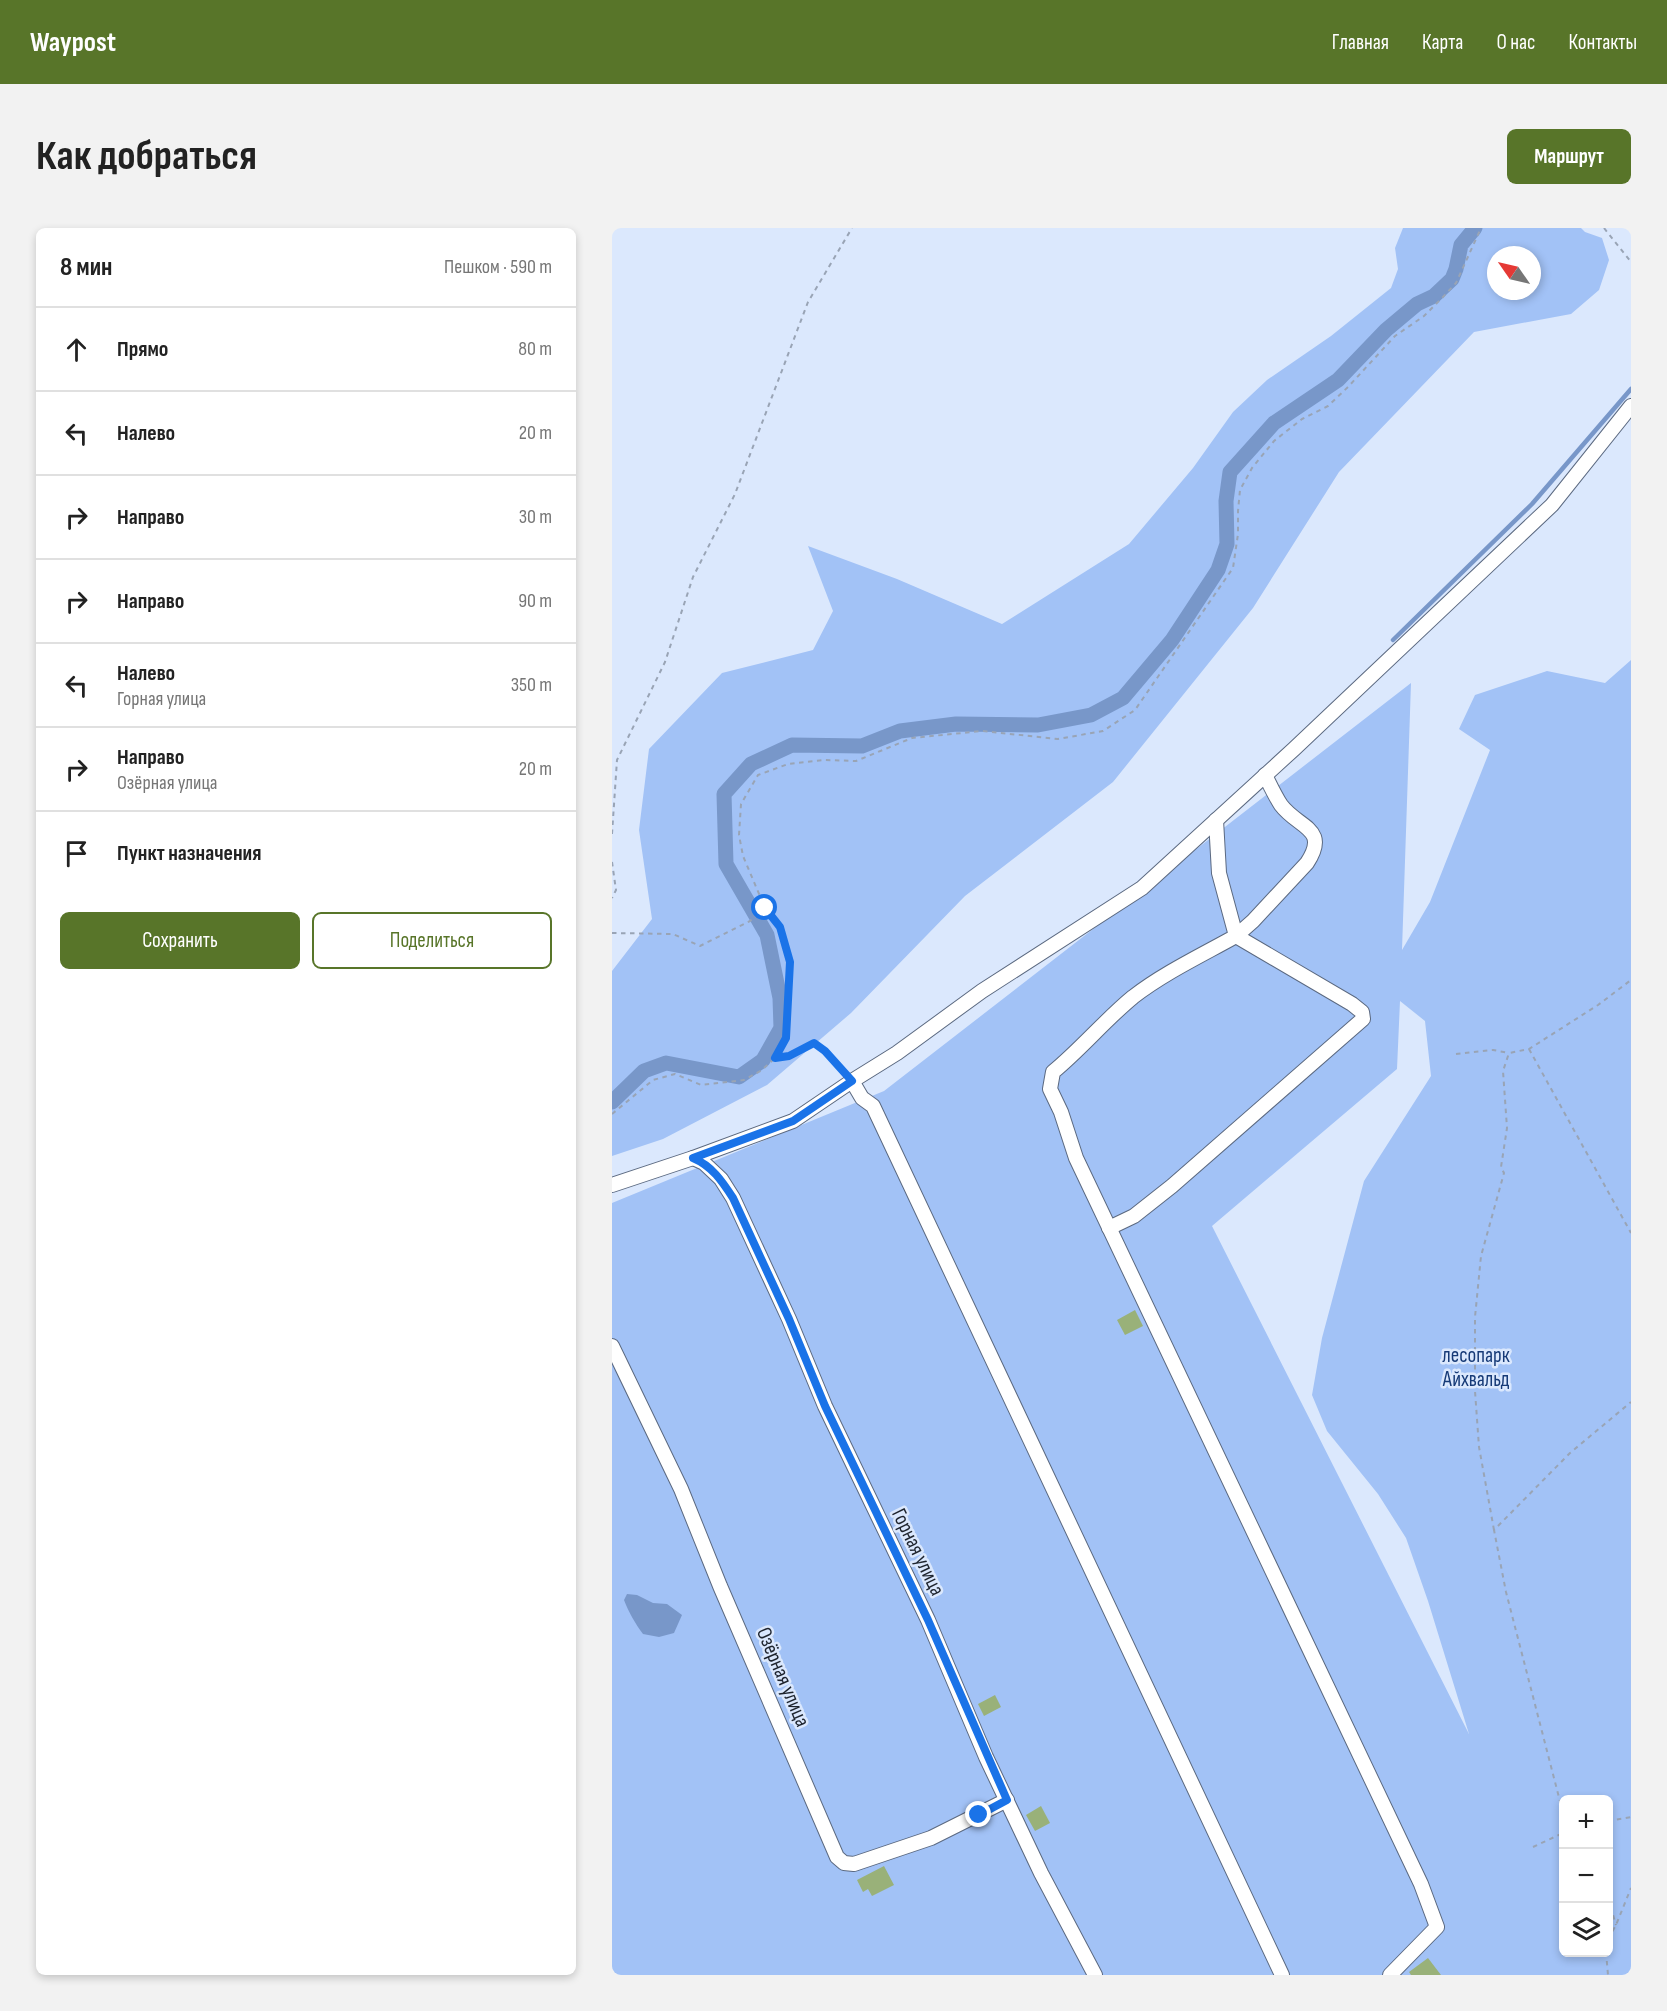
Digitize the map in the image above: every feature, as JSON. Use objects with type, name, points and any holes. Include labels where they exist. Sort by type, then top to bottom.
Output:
[{"type":"street","points":[[612,1185],[793,1121],[897,1053],[982,991],[1142,888],[1265,776],[1552,505],[1631,406]]},
{"type":"street","points":[[1265,776],[1281,805],[1310,829],[1316,840],[1314,852],[1307,863],[1236,936],[1133,997],[1074,1055],[1053,1072],[1050,1089],[1061,1112],[1076,1158],[1421,1884],[1437,1927],[1390,1975]]},
{"type":"street","points":[[1109,1228],[1134,1216],[1173,1186],[1363,1019],[1362,1012],[1352,1004],[1236,936],[1219,873],[1216,820]]},
{"type":"street","points":[[852,1081],[862,1098],[873,1106],[1281,1975]]},
{"type":"street","name":"Горная улица","points":[[693,1158],[704,1163],[721,1179],[733,1198],[789,1319],[825,1406],[928,1620],[1041,1873],[1095,1975]]},
{"type":"street","name":"Озёрная улица","points":[[612,1347],[681,1489],[720,1586],[837,1857],[844,1863],[854,1864],[931,1838],[1007,1800]]},
{"type":"path","points":[[612,834],[617,760],[665,662],[693,577],[735,494],[808,302],[852,228]]},
{"type":"path","points":[[612,1114],[653,1080],[675,1074],[701,1085],[744,1080],[762,1070],[775,1058],[786,1038],[790,962],[780,927],[765,908],[743,856],[739,835],[741,804],[758,775],[788,764],[824,760],[856,761],[912,738],[982,731],[1058,739],[1103,730],[1135,710],[1233,568],[1238,534],[1240,490],[1252,468],[1274,441],[1302,419],[1328,406],[1395,336],[1424,316],[1456,284],[1481,228]]},
{"type":"path","points":[[1604,228],[1631,262]]},
{"type":"path","points":[[612,862],[616,890],[612,898]]},
{"type":"path","points":[[612,933],[673,933],[700,946],[750,921],[765,908]]},
{"type":"path","points":[[1456,1054],[1493,1050],[1509,1053],[1529,1049],[1598,1005],[1631,980]]},
{"type":"path","points":[[775,1058],[789,1056],[814,1043],[825,1051],[852,1081]]},
{"type":"path","points":[[1529,1049],[1631,1233]]},
{"type":"path","points":[[1509,1053],[1503,1071],[1508,1128],[1501,1167],[1504,1173],[1480,1256],[1475,1317],[1475,1391],[1479,1447],[1506,1592],[1559,1797]]},
{"type":"path","points":[[1494,1530],[1570,1453],[1631,1402]]},
{"type":"path","points":[[1613,1820],[1631,1816]]},
{"type":"path","points":[[1533,1848],[1559,1835]]},
{"type":"path","points":[[1613,1930],[1631,1888]]},
{"type":"path","points":[[1609,1903],[1616,1925]]},
{"type":"path","points":[[1606,1957],[1608,1975]]},
{"type":"green space","points":[[1403,228],[1581,228],[1585,232],[1602,238],[1609,260],[1599,290],[1571,314],[1474,332],[1339,472],[1253,608],[1113,782],[965,896],[851,1013],[767,1085],[663,1139],[612,1156],[612,971],[652,919],[639,830],[649,749],[722,673],[813,650],[833,611],[808,546],[897,579],[1002,624],[1129,544],[1193,468],[1233,412],[1267,380],[1331,336],[1391,288],[1398,269],[1395,248]]},
{"type":"green space","name":"лесопарк Айхвальд","points":[[1631,660],[1631,1975],[612,1975],[612,1203],[884,1091],[1411,683],[1402,950],[1430,902],[1490,750],[1459,729],[1475,695],[1547,671],[1605,683]],"holes":[[[1400,1001],[1425,1021],[1431,1076],[1364,1181],[1322,1338],[1312,1395],[1327,1431],[1378,1494],[1406,1538],[1469,1734],[1212,1226],[1397,1069]]]},
{"type":"shaded area","points":[[627,1594],[637,1595],[653,1603],[667,1604],[682,1615],[674,1633],[659,1637],[643,1634],[624,1600]]},
{"type":"building","points":[[1135,1310],[1143,1326],[1125,1335],[1117,1320]]},
{"type":"building","points":[[902,1512],[907,1524],[897,1528],[893,1516]]},
{"type":"building","points":[[995,1695],[1001,1707],[984,1716],[978,1704]]},
{"type":"building","points":[[1041,1806],[1050,1823],[1035,1831],[1026,1815]]},
{"type":"building","points":[[884,1866],[894,1885],[872,1896],[868,1889],[863,1892],[857,1880]]},
{"type":"building","points":[[1428,1958],[1441,1975],[1411,1975],[1409,1972]]},
{"type":"waterway","points":[[612,1102],[644,1071],[666,1063],[739,1077],[763,1060],[781,1028],[780,998],[767,935],[726,864],[724,794],[751,764],[792,745],[862,746],[900,731],[956,724],[1038,725],[1091,715],[1123,698],[1172,640],[1218,570],[1227,544],[1226,501],[1230,472],[1274,423],[1338,380],[1386,330],[1417,304],[1434,296],[1452,279],[1461,245],[1475,228]]},
{"type":"waterway","points":[[1393,640],[1532,504],[1631,389]]},
{"type":"route","points":[[765,908],[780,927],[790,962],[786,1038],[775,1058],[789,1056],[814,1043],[825,1051],[852,1081],[793,1121],[693,1158],[704,1163],[721,1179],[733,1198],[789,1319],[825,1406],[928,1620],[986,1757],[1007,1800],[979,1815]]}]
